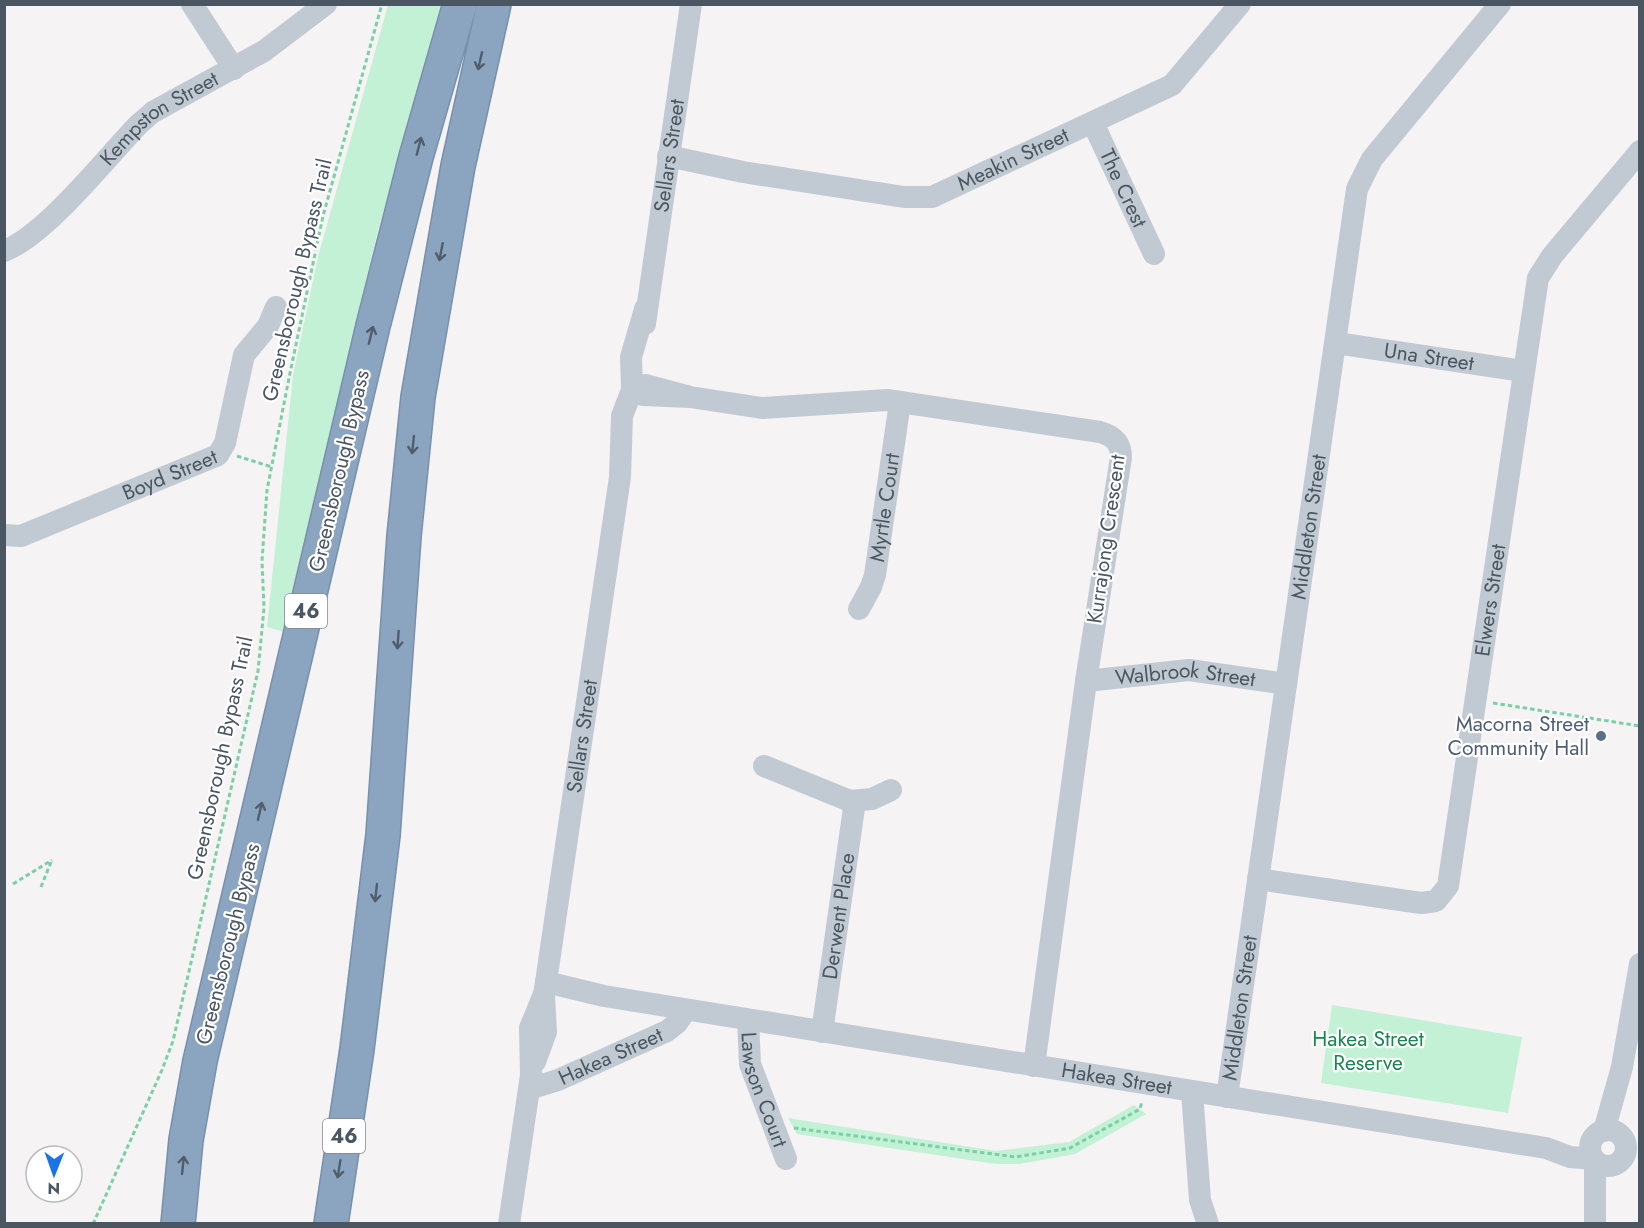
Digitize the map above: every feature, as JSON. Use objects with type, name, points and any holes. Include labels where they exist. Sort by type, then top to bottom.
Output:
[{"type":"highway","name":"Greensborough Bypass","points":[[178,1224],[186,1140],[200,1061],[371,336],[416,157],[460,4]]},
{"type":"highway","name":"46","points":[[331,1224],[357,1049],[383,835],[405,527],[418,397],[458,166],[494,4]]},
{"type":"street","points":[[192,4],[234,69]]},
{"type":"street","name":"Kempston Street","points":[[4,251],[23,242],[39,230],[153,112],[234,69],[284,38],[326,4]]},
{"type":"street","name":"Sellars Street","points":[[508,1224],[530,1082],[530,1028],[545,988],[620,477],[622,416],[640,390],[631,357],[645,309],[691,4]]},
{"type":"street","name":"Meakin Street","points":[[667,161],[924,198],[941,193],[1172,85],[1240,4]]},
{"type":"street","name":"Middleton Street","points":[[1227,1096],[1357,189],[1372,159],[1500,4]]},
{"type":"street","name":"The Crest","points":[[1093,123],[1154,254]]},
{"type":"street","name":"Elwers Street","points":[[1258,879],[1421,903],[1436,901],[1448,886],[1523,371],[1540,272],[1640,151]]},
{"type":"street","name":"Boyd Street","points":[[5,540],[21,536],[208,460],[221,451],[228,431],[244,356],[267,326],[276,307]]},
{"type":"street","name":"Una Street","points":[[1336,343],[1523,371]]},
{"type":"street","name":"Kurrajong Crescent","points":[[640,390],[762,408],[863,400],[900,402],[1100,432],[1111,436],[1119,444],[1121,457],[1086,681],[1034,1066]]},
{"type":"street","name":"Myrtle Court","points":[[859,609],[871,587],[874,575],[900,402]]},
{"type":"street","name":"Walbrook Street","points":[[1086,681],[1189,670],[1286,684]]},
{"type":"street","points":[[764,766],[811,787],[855,801],[872,799],[891,790]]},
{"type":"street","name":"Derwent Place","points":[[822,1032],[855,801]]},
{"type":"street","points":[[1595,1224],[1615,1149],[1622,1067],[1640,964]]},
{"type":"street","name":"Hakea Street","points":[[545,988],[1546,1148],[1615,1149]]},
{"type":"street","name":"Hakea Street","points":[[530,1082],[558,1080],[667,1031],[677,1023],[686,1010]]},
{"type":"street","name":"Lawson Court","points":[[748,1020],[750,1065],[786,1159]]},
{"type":"street","points":[[1192,1092],[1200,1200],[1208,1224]]},
{"type":"path","name":"Greensborough Bypass Trail","points":[[93,1224],[173,1041],[258,671],[264,608],[264,518],[322,216],[382,4]]},
{"type":"path","points":[[221,451],[272,467]]},
{"type":"path","points":[[1490,703],[1640,726]]},
{"type":"path","points":[[13,884],[52,860],[41,887]]},
{"type":"path","points":[[774,1125],[1016,1157],[1070,1148],[1140,1109],[1143,1099]]},
{"type":"green space","points":[[388,5],[443,5],[378,230],[284,632],[267,627],[293,375],[318,257]]},
{"type":"green space","name":"Hakea Street Reserve","points":[[1332,1005],[1522,1037],[1508,1113],[1321,1083]]},
{"type":"green space","points":[[1134,1105],[1146,1114],[1075,1154],[1020,1164],[996,1164],[797,1134],[788,1118],[996,1151],[1069,1142]]},
{"type":"place","name":"Macorna Street Community Hall","points":[[1601,736]]}]
